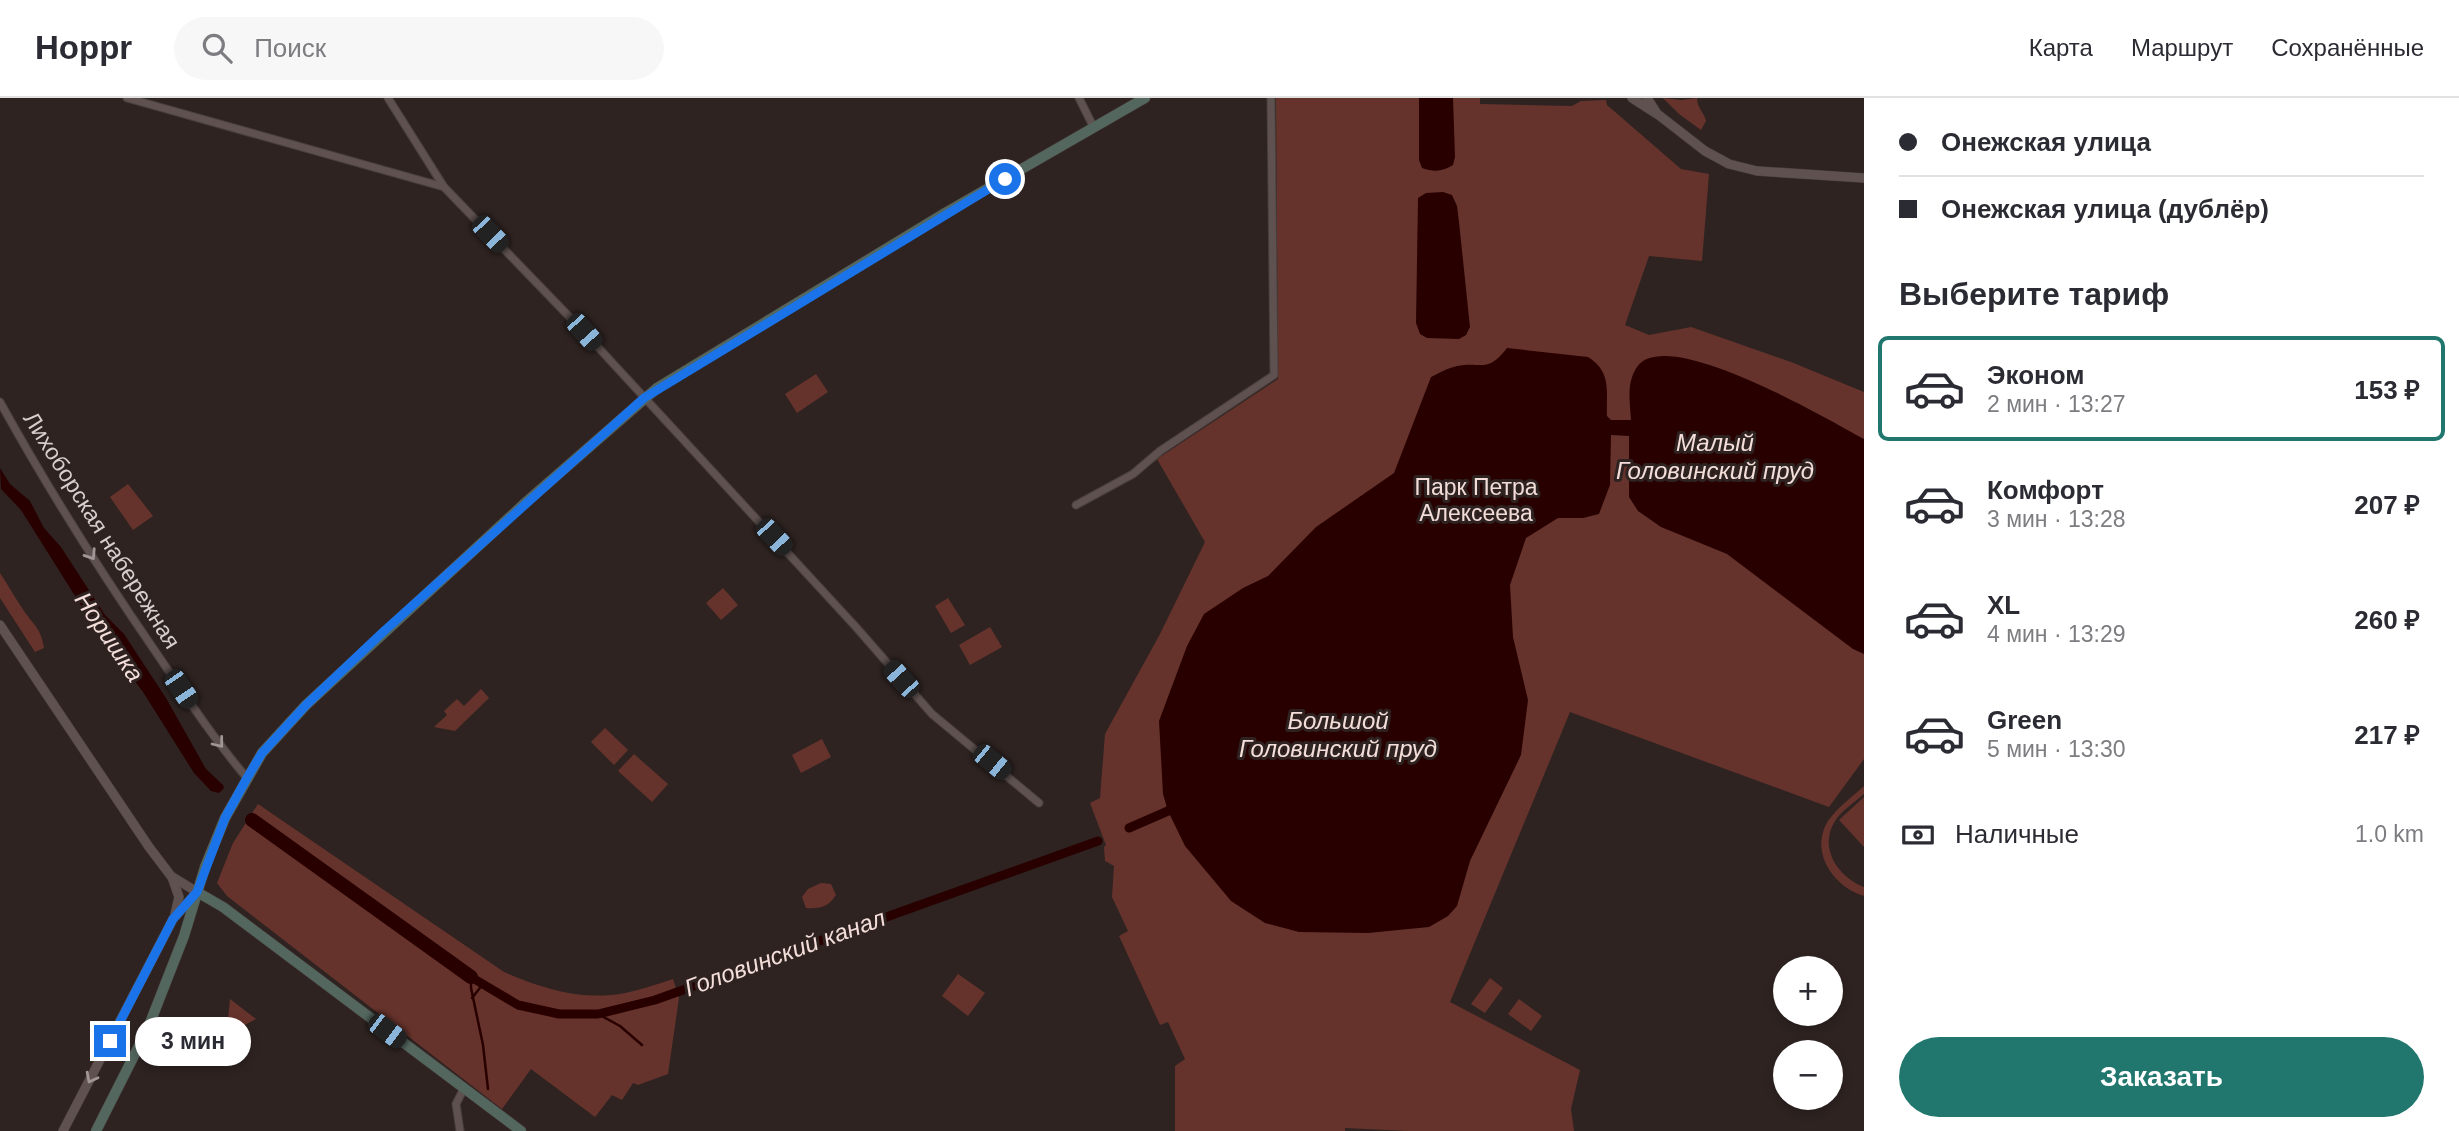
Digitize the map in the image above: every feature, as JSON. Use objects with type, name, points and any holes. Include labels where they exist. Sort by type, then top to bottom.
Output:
[{"type":"main road","points":[[96,1131],[148,1028],[184,936],[197,892],[225,818],[262,753],[306,705],[383,632],[644,398],[945,214],[1145,98]]},
{"type":"main road","points":[[197,892],[223,907],[521,1131]]},
{"type":"street","points":[[127,98],[444,187]]},
{"type":"street","points":[[388,98],[444,187],[644,398],[855,626],[932,714],[1039,803]]},
{"type":"street","points":[[1079,98],[1094,128]]},
{"type":"street","points":[[1076,505],[1133,474],[1160,451],[1274,375],[1271,98]]},
{"type":"street","points":[[1632,98],[1705,151],[1729,164],[1744,169],[1799,175],[1864,178]]},
{"type":"street","points":[[1647,98],[1660,116]]},
{"type":"street","name":"Лихоборская набережная","points":[[0,402],[54,498],[208,729],[247,778]]},
{"type":"street","points":[[0,625],[141,837],[171,876],[178,897],[173,919]]},
{"type":"street","points":[[63,1131],[173,919],[197,892],[171,876]]},
{"type":"street","points":[[460,1131],[456,1104],[464,1088]]},
{"type":"green space","name":"Парк Петра Алексеева","points":[[1276,98],[1480,98],[1480,104],[1572,106],[1581,101],[1606,100],[1607,105],[1681,169],[1709,174],[1702,261],[1649,256],[1625,325],[1649,335],[1691,327],[1791,362],[1864,392],[1864,759],[1829,807],[1570,712],[1450,1002],[1580,1070],[1571,1109],[1574,1131],[1408,1131],[1345,1128],[1345,1131],[1175,1131],[1175,1066],[1185,1059],[1168,1022],[1160,1025],[1119,936],[1128,931],[1112,897],[1114,866],[1105,861],[1106,845],[1090,803],[1100,798],[1105,734],[1160,634],[1205,542],[1157,459],[1278,379]]},
{"type":"green space","points":[[1663,98],[1697,98],[1706,121],[1701,130],[1679,114]]},
{"type":"green space","points":[[816,374],[828,392],[797,413],[785,394]]},
{"type":"green space","points":[[128,484],[153,516],[133,530],[110,497]]},
{"type":"green space","points":[[0,573],[38,630],[44,648],[35,652],[0,598]]},
{"type":"green space","points":[[723,588],[738,605],[721,620],[706,603]]},
{"type":"green space","points":[[948,598],[965,625],[951,633],[935,606]]},
{"type":"green space","points":[[990,627],[1002,647],[970,665],[959,645]]},
{"type":"green space","points":[[481,689],[489,698],[455,731],[434,727],[447,715],[444,711],[457,699],[464,706]]},
{"type":"green space","points":[[605,728],[628,750],[614,765],[591,742]]},
{"type":"green space","points":[[822,739],[831,757],[801,773],[792,755]]},
{"type":"green space","points":[[634,754],[668,784],[652,802],[618,771]]},
{"type":"green space","points":[[1864,786],[1864,794],[1835,821],[1829,841],[1833,860],[1846,876],[1864,887],[1864,896],[1843,885],[1834,876],[1823,856],[1821,845],[1828,821]]},
{"type":"green space","points":[[1864,797],[1864,847],[1839,820]]},
{"type":"green space","points":[[258,804],[504,972],[563,992],[593,995],[625,993],[673,979],[679,998],[668,1074],[638,1085],[633,1083],[622,1100],[612,1095],[595,1117],[531,1069],[502,1109],[227,896],[217,883],[233,843]]},
{"type":"green space","points":[[821,883],[831,884],[836,895],[823,906],[806,908],[802,897],[808,889]]},
{"type":"green space","points":[[958,974],[985,993],[968,1016],[942,996]]},
{"type":"green space","points":[[1490,978],[1503,988],[1485,1013],[1471,1004]]},
{"type":"green space","points":[[230,999],[256,1019],[230,1033],[227,1030]]},
{"type":"green space","points":[[1519,999],[1542,1016],[1531,1031],[1508,1014]]},
{"type":"water","points":[[1419,98],[1453,98],[1455,157],[1453,165],[1445,169],[1434,171],[1422,168],[1419,160]]},
{"type":"water","points":[[1443,192],[1452,195],[1459,222],[1470,327],[1466,335],[1459,339],[1427,338],[1420,334],[1416,323],[1418,198],[1426,193]]},
{"type":"water","name":"Большой Головинский пруд","points":[[1507,348],[1588,357],[1596,363],[1604,376],[1607,416],[1611,420],[1631,420],[1630,386],[1637,367],[1654,357],[1680,357],[1748,380],[1864,439],[1864,654],[1853,649],[1727,554],[1661,527],[1638,511],[1629,497],[1629,436],[1611,435],[1610,485],[1599,514],[1583,518],[1558,518],[1526,538],[1510,585],[1513,637],[1528,700],[1521,755],[1470,861],[1457,906],[1448,916],[1429,927],[1368,933],[1299,932],[1265,923],[1231,901],[1185,846],[1163,794],[1159,721],[1187,646],[1204,614],[1243,588],[1268,576],[1316,527],[1394,473],[1431,377],[1457,366],[1489,364]]},
{"type":"water","points":[[0,468],[10,484],[30,501],[44,528],[61,547],[105,615],[124,634],[166,698],[206,769],[223,785],[224,788],[219,793],[211,791],[194,773],[143,692],[92,623],[21,510],[1,489]]},
{"type":"waterway","name":"Головинский канал","points":[[1129,828],[1168,811],[1176,803]]},
{"type":"waterway","name":"Норишка","points":[[252,820],[471,977]]},
{"type":"waterway","name":"Головинский канал","points":[[471,977],[518,1005],[559,1014],[598,1014],[655,1000],[1098,841]]},
{"type":"waterway","name":"Норишка","points":[[471,977],[488,1089]]},
{"type":"waterway","name":"Норишка","points":[[472,998],[483,984]]},
{"type":"waterway","points":[[598,1014],[620,1026],[642,1045]]},
{"type":"route","points":[[110,1041],[173,919],[197,892],[225,818],[247,778],[262,753],[306,705],[525,503],[657,388],[1005,179]]},
{"type":"water label","name":"Малый Головинский пруд","points":[[1715,457]]}]
